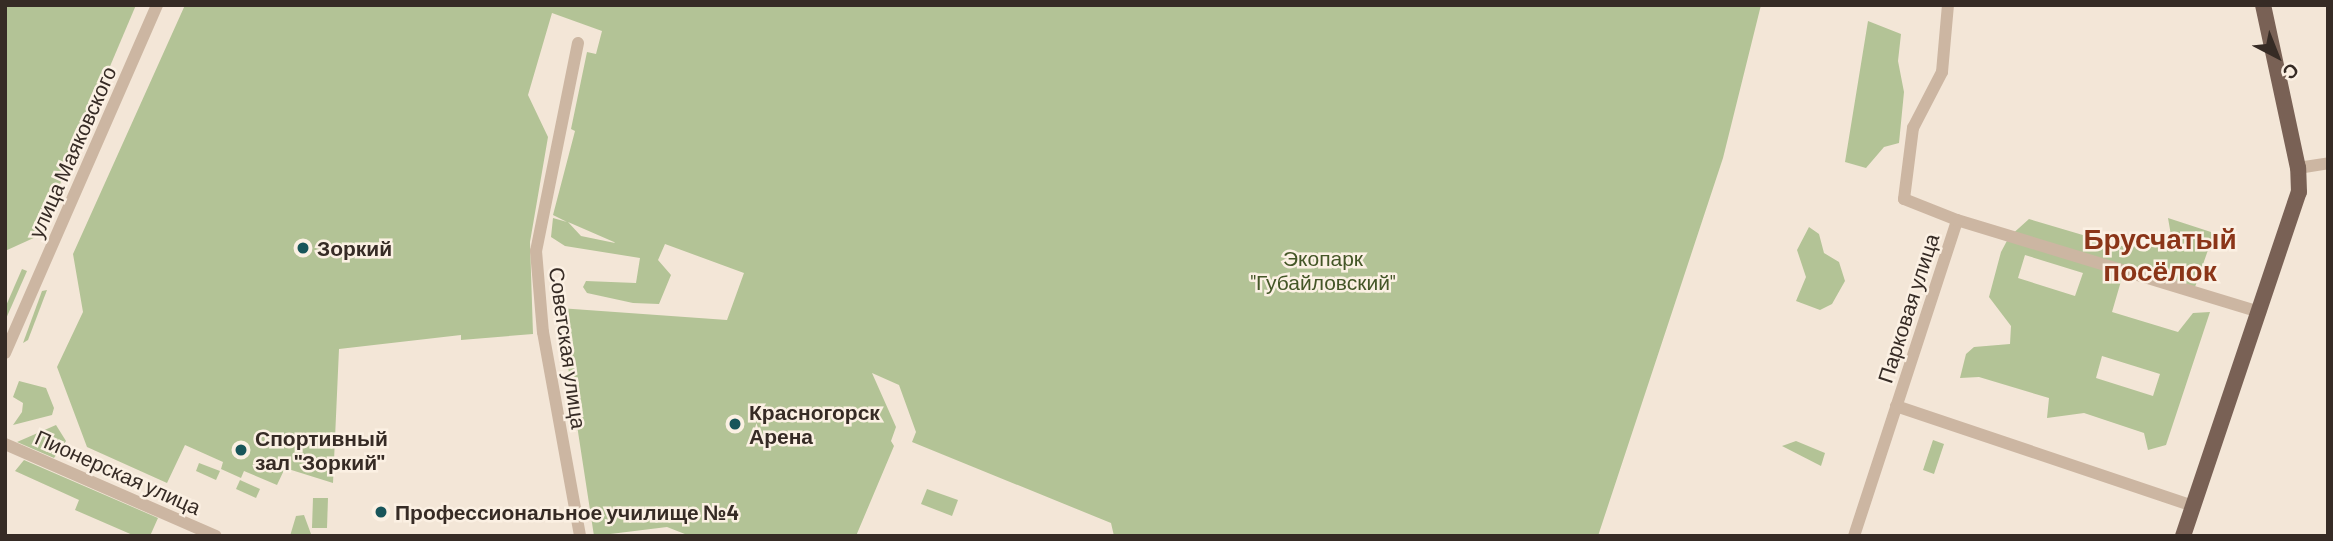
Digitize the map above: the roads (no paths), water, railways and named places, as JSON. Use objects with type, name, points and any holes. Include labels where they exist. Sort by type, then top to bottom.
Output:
[{"type":"main road","points":[[2183,536],[2297,201],[2298,168],[2263,5]]},
{"type":"street","name":"улица Маяковского","points":[[5,353],[157,5]]},
{"type":"street","name":"Парковая улица","points":[[1854,536],[1957,220],[1904,199],[1913,128],[1942,72],[1948,5]]},
{"type":"street","name":"Советская улица","points":[[578,43],[536,251],[543,332],[580,536]]},
{"type":"street","points":[[2298,168],[2328,163]]},
{"type":"street","points":[[1957,220],[2260,312]]},
{"type":"street","points":[[1896,406],[2194,506]]},
{"type":"street","name":"Пионерская улица","points":[[5,444],[216,536]]},
{"type":"place","name":"Зоркий","points":[[303,248]]},
{"type":"place","name":"Красногорск Арена","points":[[735,424]]},
{"type":"place","name":"Спортивный зал \"Зоркий\"","points":[[241,450]]},
{"type":"place","name":"Профессиональное училище №4","points":[[381,512]]},
{"type":"district","name":"Брусчатый посёлок","points":[[2160,254]]},
{"type":"park label","name":"Экопарк \"Губайловский\"","points":[[1323,270]]}]
